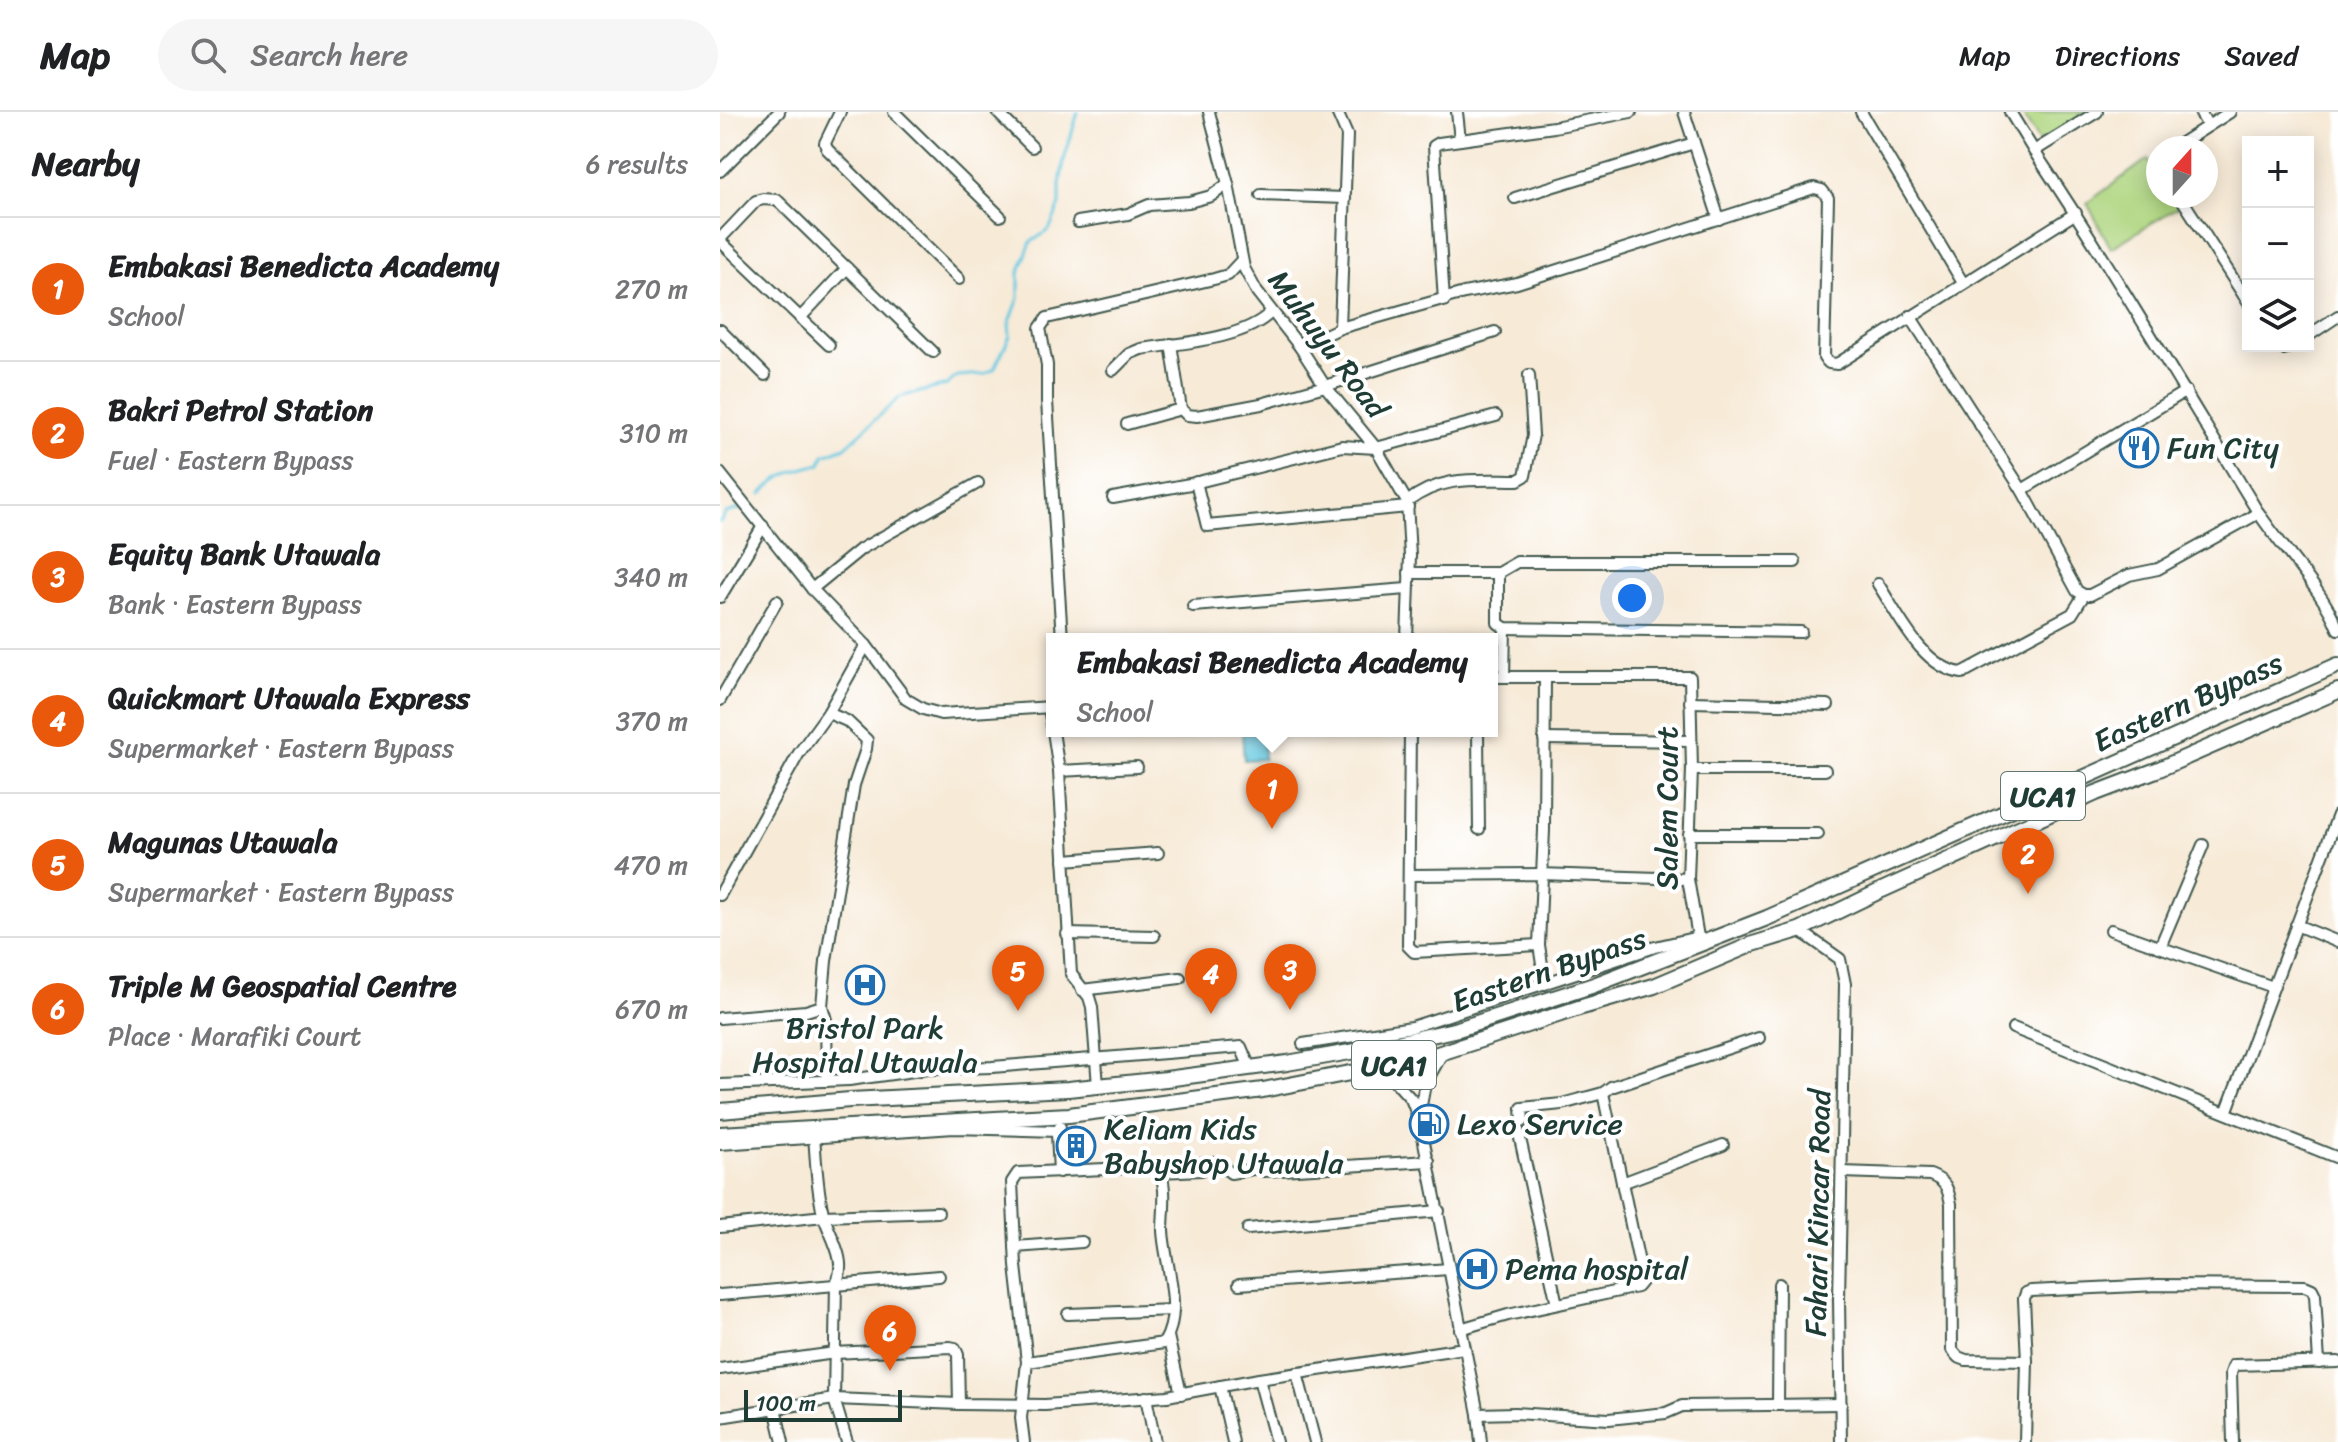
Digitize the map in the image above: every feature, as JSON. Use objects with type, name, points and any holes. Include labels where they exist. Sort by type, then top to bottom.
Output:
[{"type":"main road","name":"Eastern Bypass","points":[[720,1111],[1098,1086],[1250,1068],[1379,1047],[1458,1029],[1594,985],[1824,893],[2338,665]]},
{"type":"main road","name":"Eastern Bypass","points":[[720,1134],[814,1133],[1018,1117],[1059,1123],[1383,1068],[1443,1052],[1654,986],[1753,944],[1799,930],[2096,793],[2338,691]]},
{"type":"main road","points":[[1824,893],[1834,913]]},
{"type":"main road","points":[[1018,1117],[1019,1092]]},
{"type":"street","points":[[720,171],[779,112]]},
{"type":"street","points":[[894,112],[1000,216]]},
{"type":"street","points":[[997,112],[1032,147]]},
{"type":"street","name":"Muhuyu Road","points":[[1209,112],[1228,184],[1241,261],[1250,281],[1325,386],[1376,448],[1408,505],[1407,633]]},
{"type":"street","points":[[1337,112],[1347,135],[1340,328]]},
{"type":"street","points":[[1457,112],[1460,140]]},
{"type":"street","points":[[1444,301],[1434,146],[1631,112]]},
{"type":"street","points":[[1684,112],[1719,219]]},
{"type":"street","points":[[1861,112],[1963,283]]},
{"type":"street","points":[[2010,112],[2076,213],[2259,513],[2330,608],[2338,629]]},
{"type":"street","points":[[2034,151],[2097,112]]},
{"type":"street","points":[[2200,112],[2208,126]]},
{"type":"street","points":[[2193,136],[2230,112]]},
{"type":"street","points":[[842,113],[825,143],[827,149],[959,279]]},
{"type":"street","points":[[1515,198],[1694,143]]},
{"type":"street","points":[[1078,222],[1128,214],[1149,205],[1189,202],[1211,196],[1228,184]]},
{"type":"street","points":[[1300,347],[1340,328],[1464,293],[1517,283],[1814,188],[1822,190],[1828,198],[1824,358],[1829,363],[1837,364],[2076,213]]},
{"type":"street","points":[[1261,195],[1345,198]]},
{"type":"street","points":[[829,345],[720,240],[756,201],[777,200],[933,352]]},
{"type":"street","points":[[2188,208],[2242,293]]},
{"type":"street","points":[[1062,633],[1047,365],[1040,328],[1047,318],[1228,275],[1241,261]]},
{"type":"street","points":[[800,318],[847,268]]},
{"type":"street","points":[[1113,370],[1129,354],[1141,349],[1245,330],[1271,312]]},
{"type":"street","points":[[1910,316],[2022,490],[2077,591],[2084,595],[2090,595],[2129,575],[2158,569],[2259,513]]},
{"type":"street","points":[[2314,332],[2338,316]]},
{"type":"street","points":[[720,330],[765,375]]},
{"type":"street","points":[[1171,344],[1181,409],[1187,415],[1197,416],[1261,404],[1325,386],[1495,332]]},
{"type":"street","points":[[1196,482],[1207,526],[1408,505],[1421,491],[1440,483],[1518,480],[1525,476],[1533,435],[1529,375]]},
{"type":"street","points":[[2022,490],[2186,391]]},
{"type":"street","points":[[1127,424],[1181,409]]},
{"type":"street","points":[[1113,498],[1196,482],[1342,446],[1376,448],[1496,416]]},
{"type":"street","points":[[720,473],[812,589],[866,645],[906,699],[923,709],[956,714],[1046,707]]},
{"type":"street","points":[[812,589],[861,549],[978,483]]},
{"type":"street","points":[[720,597],[763,526]]},
{"type":"street","points":[[1409,573],[1498,573],[1517,562],[1795,562]]},
{"type":"street","points":[[1498,573],[1498,623],[1505,628],[1801,632]]},
{"type":"street","points":[[1878,584],[1920,645],[1937,663],[1950,671],[1962,673],[2072,614],[2084,595]]},
{"type":"street","points":[[1193,606],[1407,594]]},
{"type":"street","points":[[720,700],[777,601]]},
{"type":"street","points":[[1504,677],[1505,628]]},
{"type":"street","points":[[720,895],[799,753],[828,713],[866,645]]},
{"type":"street","points":[[1498,677],[1545,677],[1544,830],[1539,945],[1545,984]]},
{"type":"street","name":"Salem Court","points":[[1545,677],[1690,677],[1692,770],[1688,879],[1703,940]]},
{"type":"street","points":[[1690,702],[1828,705]]},
{"type":"street","points":[[827,1081],[826,1020],[822,1006],[837,879],[854,785],[867,740],[847,721],[828,713]]},
{"type":"street","points":[[1053,737],[1059,771],[1071,974],[1089,997],[1092,1007],[1098,1086]]},
{"type":"street","points":[[1410,737],[1410,950],[1539,945]]},
{"type":"street","points":[[1478,737],[1479,829]]},
{"type":"street","points":[[1544,739],[1690,741]]},
{"type":"street","points":[[1059,771],[1137,767]]},
{"type":"street","points":[[1692,770],[1825,770]]},
{"type":"street","points":[[2226,1113],[2338,815]]},
{"type":"street","points":[[1689,834],[1818,834]]},
{"type":"street","points":[[2160,947],[2203,845]]},
{"type":"street","points":[[1064,860],[1158,853]]},
{"type":"street","points":[[1409,875],[1540,874],[1688,879]]},
{"type":"street","points":[[2296,925],[2338,942]]},
{"type":"street","name":"Fahari Kincar Road","points":[[1799,930],[1840,959],[1845,984],[1841,1442]]},
{"type":"street","points":[[2111,930],[2273,987]]},
{"type":"street","points":[[1067,934],[1154,936]]},
{"type":"street","points":[[1303,1044],[1407,1028],[1655,947],[1703,940]]},
{"type":"street","points":[[1586,970],[1594,985]]},
{"type":"street","points":[[1082,990],[1180,978]]},
{"type":"street","points":[[720,1018],[806,1011],[822,1006]]},
{"type":"street","points":[[2013,1028],[2338,1158]]},
{"type":"street","points":[[1557,1304],[1517,1125],[1523,1121],[1522,1108],[1562,1104],[1603,1093],[1611,1087],[1759,1038]]},
{"type":"street","points":[[720,1085],[849,1080],[928,1069],[1096,1060],[1241,1047],[1250,1068]]},
{"type":"street","points":[[1379,1047],[1383,1068],[1411,1099],[1419,1118],[1478,1414],[1478,1441]]},
{"type":"street","points":[[1419,1118],[1425,1084],[1443,1052]]},
{"type":"street","points":[[849,1080],[850,1100]]},
{"type":"street","points":[[1460,1329],[1637,1287],[1641,1282],[1603,1093]]},
{"type":"street","points":[[720,1144],[814,1133],[1059,1123],[1059,1172]]},
{"type":"street","points":[[814,1133],[824,1216],[834,1239],[841,1275],[836,1283],[834,1399],[847,1442]]},
{"type":"street","points":[[1622,1183],[1723,1145]]},
{"type":"street","points":[[1024,1442],[1027,1362],[1015,1247],[1012,1182],[1018,1173],[1148,1167],[1161,1172],[1201,1170],[1202,1163],[1216,1162],[1231,1173],[1263,1167],[1264,1171],[1429,1161]]},
{"type":"street","points":[[1027,1362],[1164,1343],[1173,1310],[1163,1231],[1161,1172]]},
{"type":"street","points":[[1842,1172],[1930,1175],[1941,1179],[1947,1186],[1951,1204],[1952,1350],[1966,1360],[2027,1361]]},
{"type":"street","points":[[1248,1229],[1439,1211]]},
{"type":"street","points":[[720,1227],[824,1216],[938,1212]]},
{"type":"street","points":[[1015,1247],[1082,1242]]},
{"type":"street","points":[[1239,1284],[1449,1269]]},
{"type":"street","points":[[720,1295],[939,1276]]},
{"type":"street","points":[[1778,1405],[1779,1284]]},
{"type":"street","points":[[2025,1442],[2026,1293],[2172,1285],[2305,1286],[2312,1289],[2319,1363]]},
{"type":"street","points":[[1068,1314],[1173,1310]]},
{"type":"street","points":[[1168,1336],[1181,1394]]},
{"type":"street","points":[[720,1369],[835,1353],[955,1348],[958,1355],[959,1404]]},
{"type":"street","points":[[720,1417],[834,1399],[959,1404],[1089,1403],[1181,1394],[1464,1348]]},
{"type":"street","points":[[2233,1442],[2231,1373],[2234,1365],[2338,1362]]},
{"type":"street","points":[[1297,1373],[1315,1442]]},
{"type":"street","points":[[1259,1379],[1276,1442]]},
{"type":"street","points":[[1220,1386],[1233,1442]]},
{"type":"street","points":[[1146,1397],[1155,1442]]},
{"type":"street","points":[[1478,1414],[1515,1413],[1609,1419],[1666,1413],[1682,1406],[1841,1404]]},
{"type":"street","points":[[775,1408],[783,1442]]},
{"type":"green space","points":[[2021,112],[2091,112],[2039,142]]},
{"type":"green space","points":[[2146,160],[2146,208],[2176,208],[2111,248],[2087,203]]},
{"type":"water","points":[[1242,737],[1263,737],[1264,759],[1244,760]]},
{"type":"waterway","points":[[762,494],[788,474],[821,464],[824,455],[845,447],[900,397],[947,385],[957,376],[984,374],[994,369],[1010,336],[1009,324],[1019,298],[1019,273],[1031,242],[1049,230],[1060,205],[1064,160],[1078,112]]},
{"type":"waterway","points":[[720,522],[726,513],[740,509]]},
{"type":"place","name":"Fun City","points":[[2139,448]]},
{"type":"place","name":"Embakasi Benedicta Academy","points":[[1272,829]]},
{"type":"place","name":"Bakri Petrol Station","points":[[2028,894]]},
{"type":"place","name":"Bristol Park Hospital Utawala","points":[[865,985]]},
{"type":"place","name":"Equity Bank Utawala","points":[[1290,1010]]},
{"type":"place","name":"Magunas Utawala","points":[[1018,1011]]},
{"type":"place","name":"Quickmart Utawala Express","points":[[1211,1014]]},
{"type":"place","name":"Lexo Service","points":[[1429,1124]]},
{"type":"place","name":"Keliam Kids Babyshop Utawala","points":[[1076,1146]]},
{"type":"place","name":"Pema hospital","points":[[1477,1269]]},
{"type":"place","name":"Triple M Geospatial Centre","points":[[890,1371]]}]
